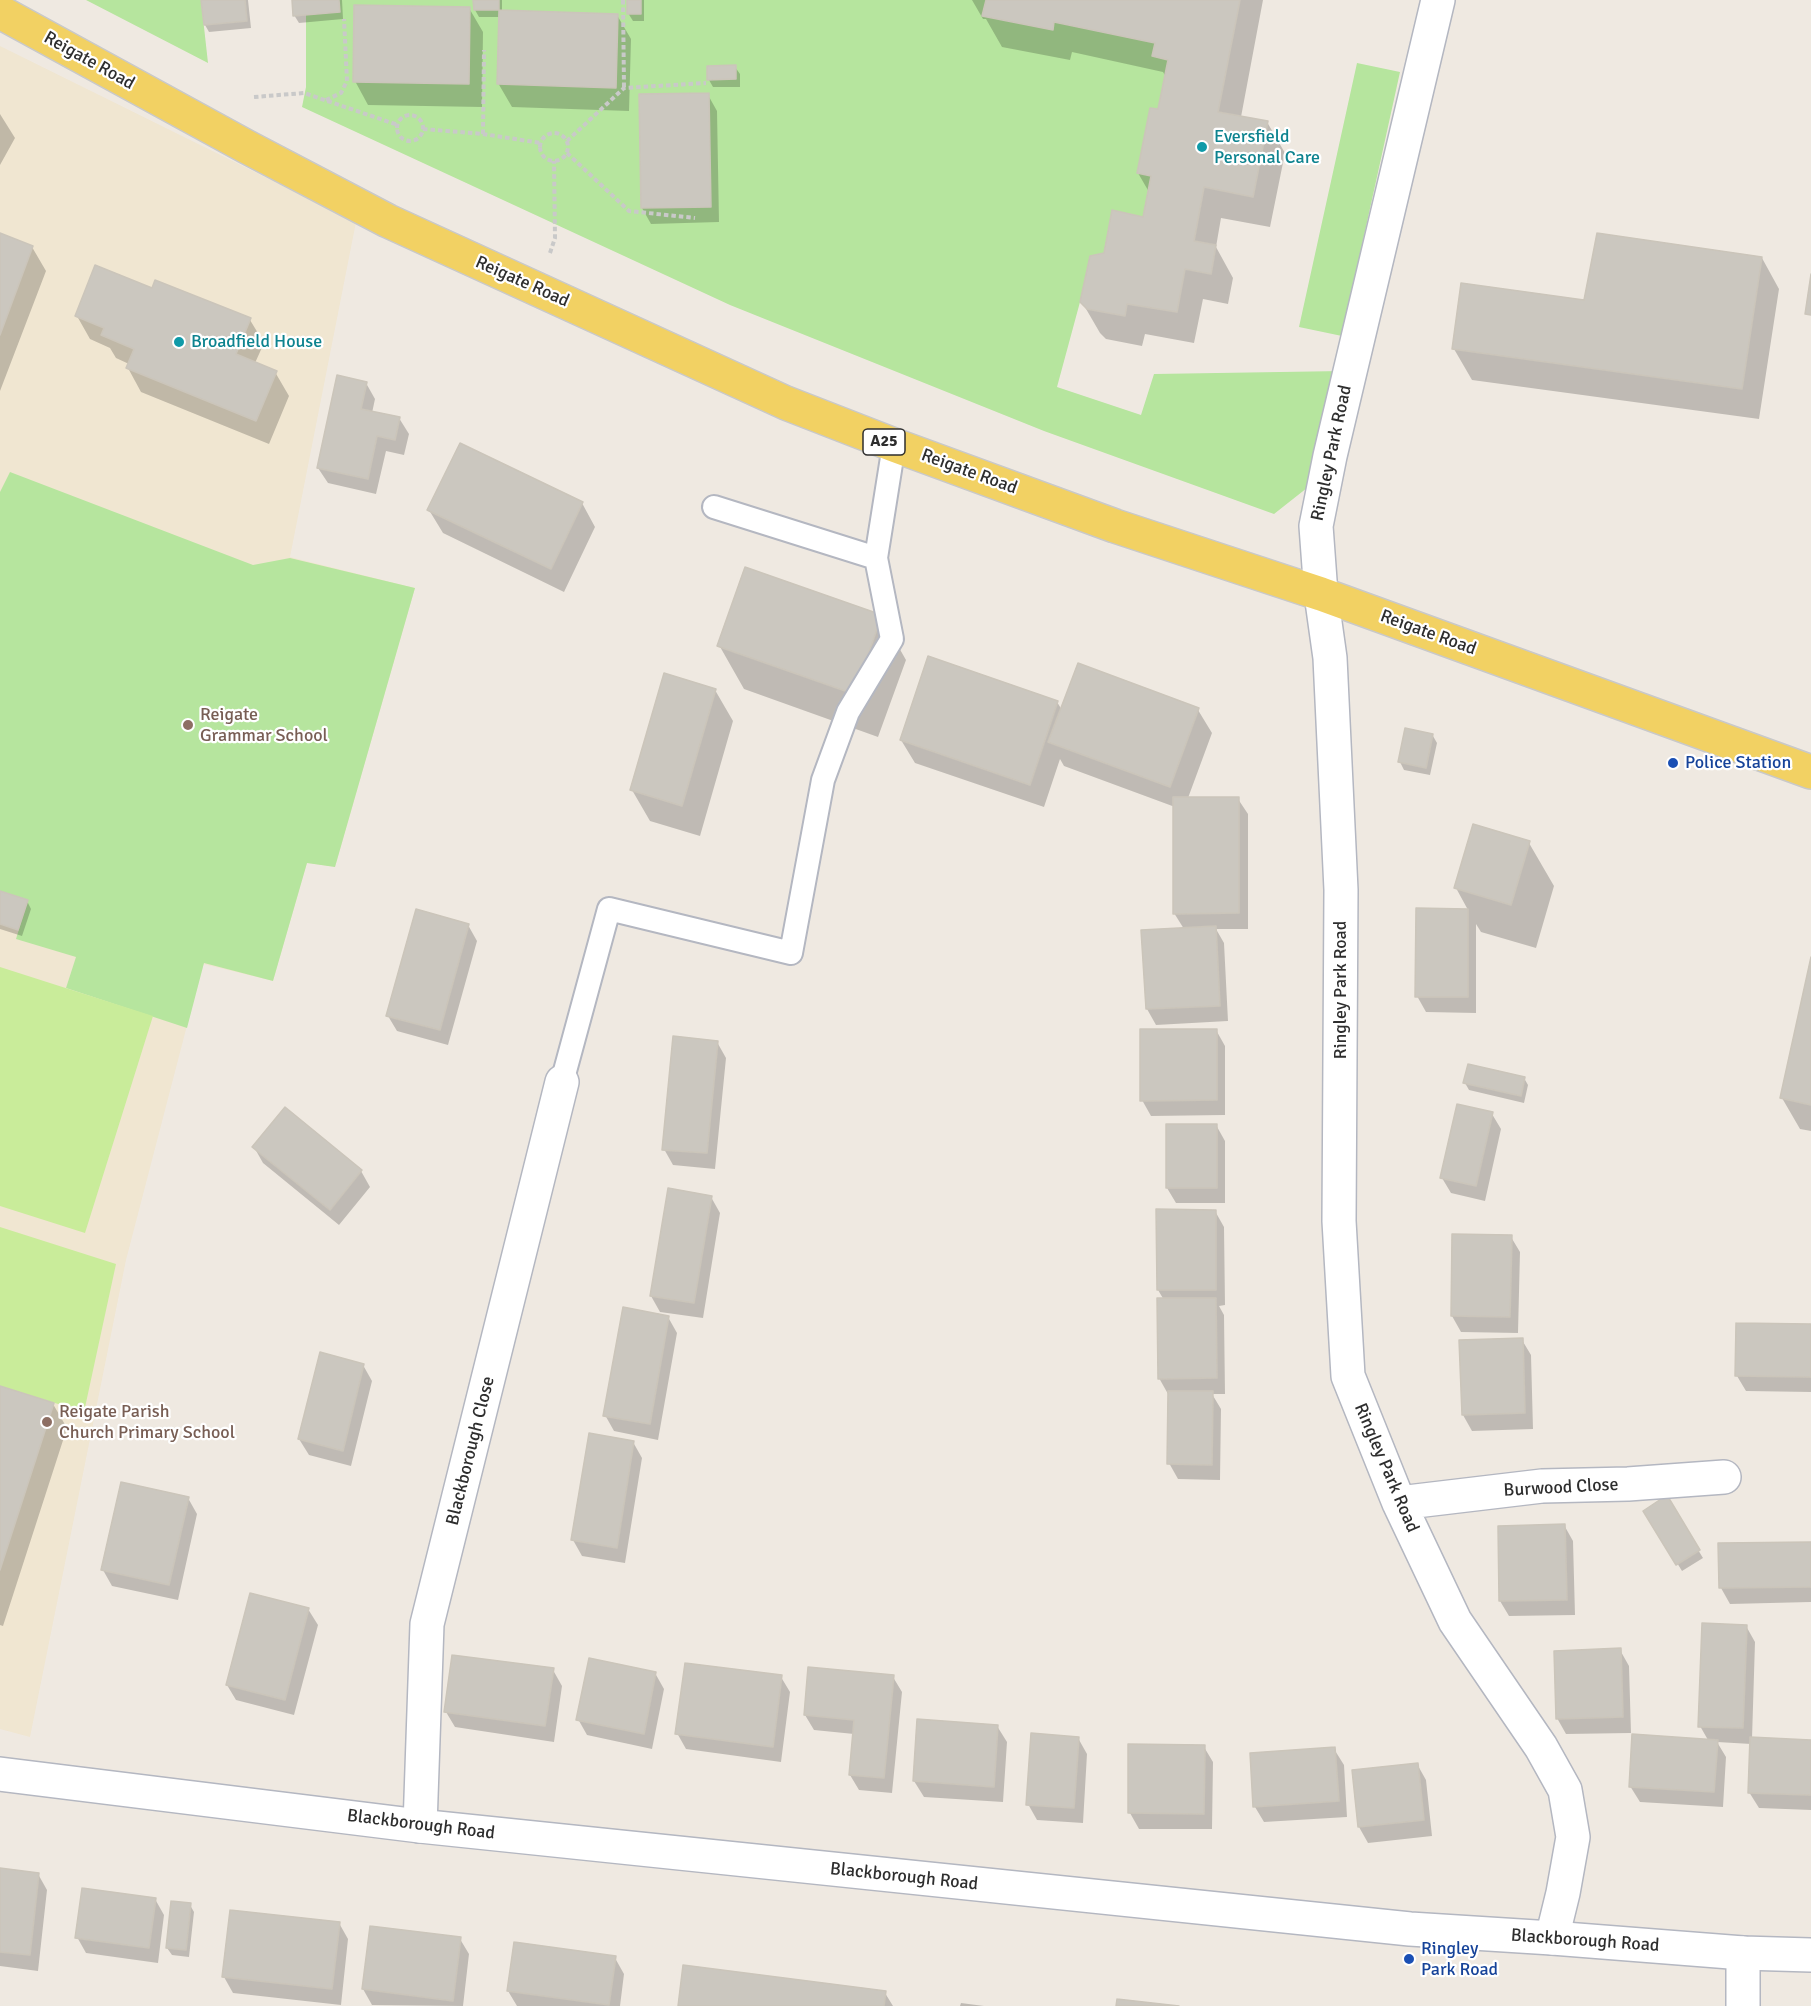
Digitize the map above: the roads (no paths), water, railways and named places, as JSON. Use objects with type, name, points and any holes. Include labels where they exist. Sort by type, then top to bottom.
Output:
[{"type":"main road","name":"Reigate Road","points":[[0,12],[388,221],[786,403],[894,446],[1115,526],[1321,594],[1811,772]]},
{"type":"street","name":"Ringley Park Road","points":[[1438,0],[1330,456],[1316,526],[1321,594],[1330,658],[1341,890],[1339,1221],[1348,1376],[1399,1503],[1455,1621],[1541,1747],[1565,1790],[1573,1837],[1552,1938]]},
{"type":"street","name":"Blackborough Close","points":[[420,1826],[427,1623],[562,1082]]},
{"type":"street","name":"Burwood Close","points":[[1399,1503],[1542,1486],[1628,1484],[1724,1477]]},
{"type":"street","name":"Blackborough Road","points":[[0,1774],[420,1826],[1410,1929],[1743,1953],[1811,1955]]},
{"type":"street","points":[[1743,1953],[1743,2006]]},
{"type":"lane","points":[[562,1082],[609,909],[791,953],[823,780],[848,712],[892,639],[876,558],[894,446]]},
{"type":"lane","points":[[714,507],[876,558]]},
{"type":"place","name":"Eversfield Personal Care","points":[[1202,147]]},
{"type":"place","name":"Broadfield House","points":[[179,342]]},
{"type":"place","name":"Reigate Grammar School","points":[[188,725]]},
{"type":"place","name":"Police Station","points":[[1673,763]]},
{"type":"place","name":"Reigate Parish Church Primary School","points":[[47,1422]]},
{"type":"place","name":"Ringley Park Road","points":[[1409,1959]]}]
